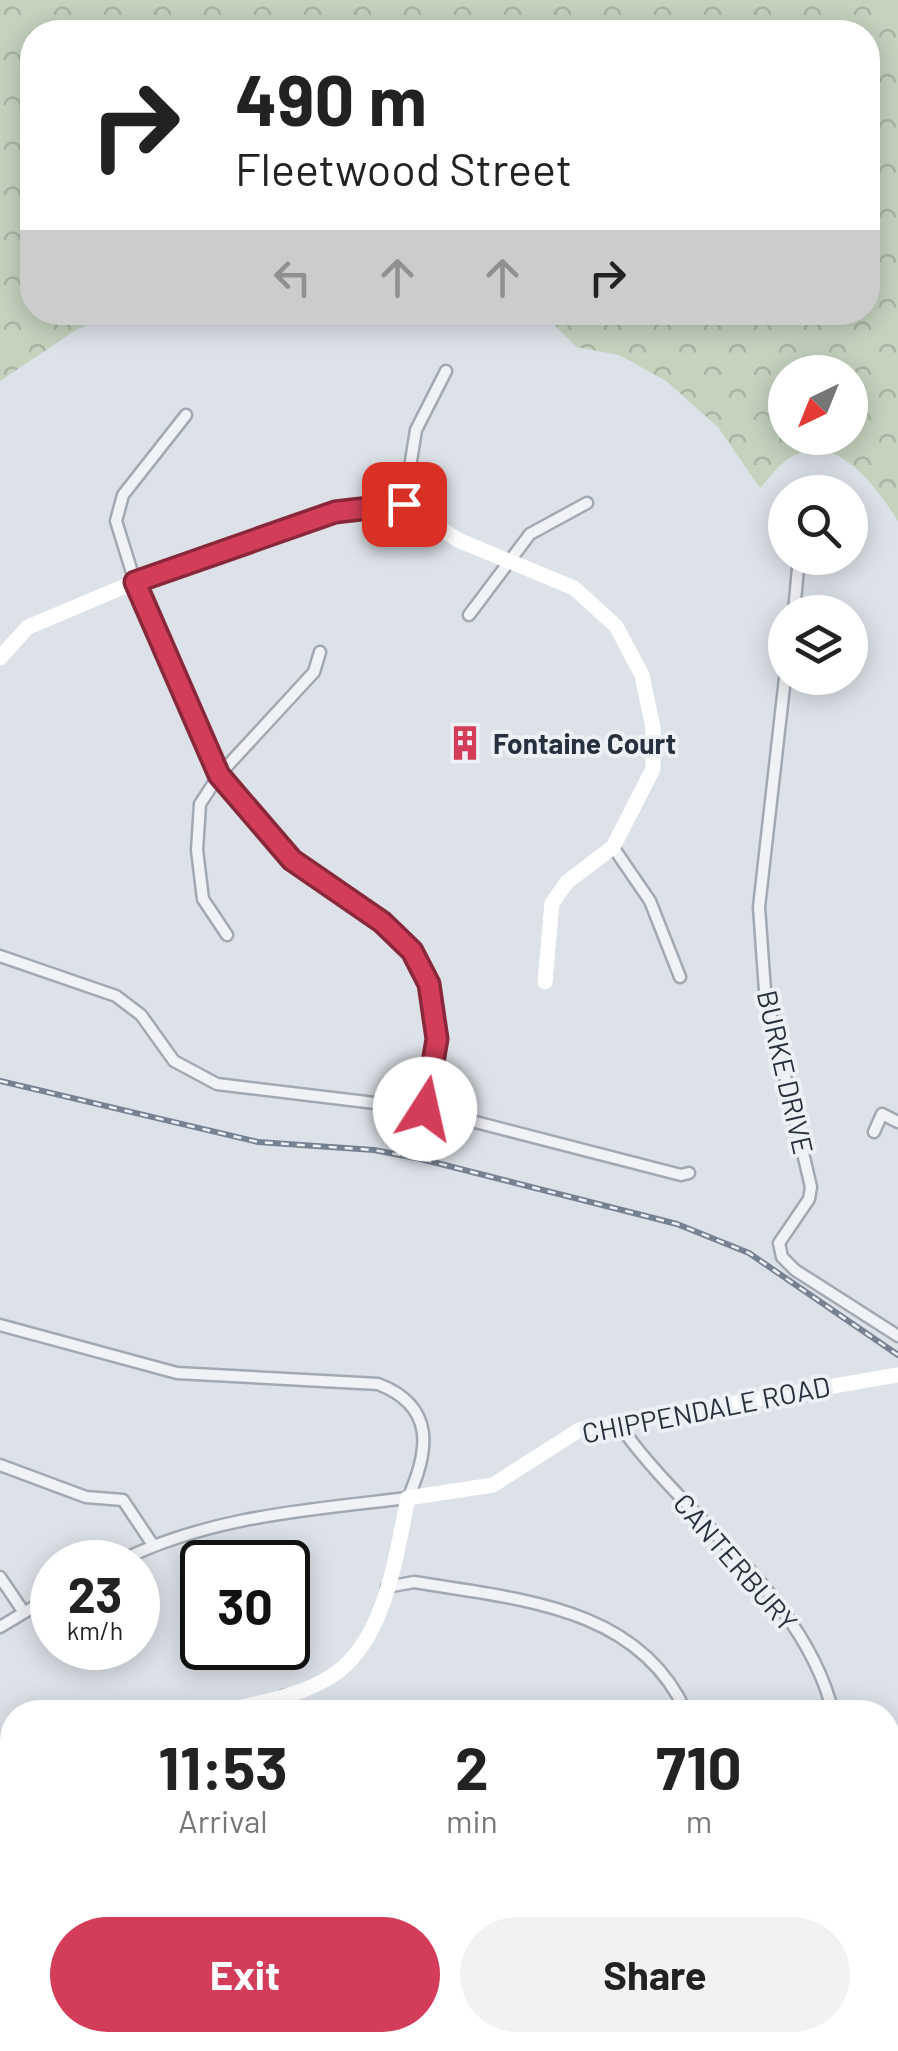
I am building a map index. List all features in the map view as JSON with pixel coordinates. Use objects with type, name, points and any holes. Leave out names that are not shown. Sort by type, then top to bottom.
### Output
[{"type":"street","points":[[404,504],[416,430],[446,371]]},
{"type":"street","points":[[186,415],[123,494],[116,521],[135,582],[219,775],[292,860],[382,922],[412,951],[429,984],[437,1039],[425,1109]]},
{"type":"street","points":[[469,615],[530,534],[587,503]]},
{"type":"street","points":[[0,658],[28,627],[135,582],[335,512],[404,504],[458,540],[510,558],[574,588],[616,626],[642,675],[652,728],[653,769],[612,847],[567,882],[552,902],[545,982]]},
{"type":"street","points":[[227,935],[203,899],[197,850],[200,804],[219,775],[314,672],[320,652]]},
{"type":"street","name":"BURKE DRIVE","points":[[783,695],[759,907],[765,991],[811,1187],[809,1199],[778,1243],[782,1257],[795,1270],[898,1336]]},
{"type":"street","points":[[612,847],[650,901],[680,977]]},
{"type":"street","points":[[0,956],[116,996],[141,1016],[174,1062],[216,1084],[425,1109],[681,1175],[690,1172]]},
{"type":"street","points":[[874,1132],[882,1114],[898,1122]]},
{"type":"street","points":[[0,1324],[177,1374],[333,1378],[394,1390],[415,1407],[424,1432],[387,1587],[360,1648],[344,1667],[311,1687],[267,1700]]},
{"type":"street","name":"CHIPPENDALE ROAD","points":[[160,1542],[253,1517],[493,1485],[579,1430],[898,1374]]},
{"type":"street","name":"CANTERBURY","points":[[618,1424],[790,1619],[817,1666],[829,1700]]},
{"type":"street","points":[[0,1465],[86,1496],[123,1500],[150,1540]]},
{"type":"street","points":[[0,1577],[23,1612]]},
{"type":"street","points":[[387,1587],[414,1582],[587,1616],[650,1662],[677,1700]]},
{"type":"street","points":[[0,1627],[30,1608]]},
{"type":"street","points":[[282,1696],[284,1700]]},
{"type":"green space","points":[[0,0],[898,0],[898,521],[868,475],[835,455],[868,455],[868,355],[768,355],[768,455],[796,455],[768,475],[760,488],[718,427],[666,381],[619,355],[576,347],[555,325],[880,325],[880,20],[20,20],[20,325],[88,325],[0,381]]},
{"type":"railway","points":[[0,1081],[258,1142],[374,1150],[421,1159],[677,1224],[749,1253],[898,1355]]},
{"type":"place","name":"Fontaine Court","points":[[465,743]]},
{"type":"route","points":[[404,504],[335,512],[135,582],[219,775],[292,860],[382,922],[412,951],[429,984],[437,1039],[425,1109]]}]
